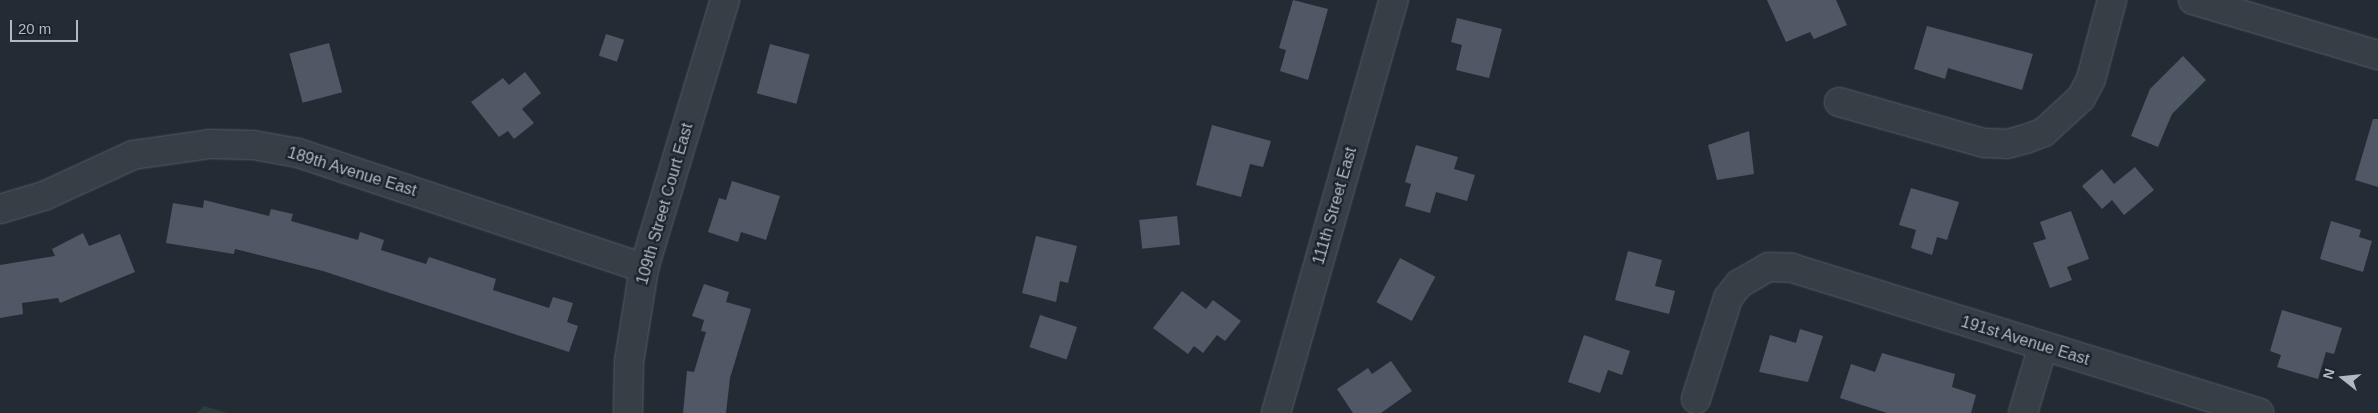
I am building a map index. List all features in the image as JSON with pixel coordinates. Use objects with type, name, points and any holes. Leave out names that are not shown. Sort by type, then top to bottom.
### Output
[{"type":"street","name":"109th Street Court East","points":[[628,413],[629,362],[644,268],[725,0]]},
{"type":"street","name":"111th Street East","points":[[1276,413],[1394,0]]},
{"type":"street","points":[[2192,0],[2378,55]]},
{"type":"street","points":[[1839,102],[1984,143],[2007,144],[2026,139],[2044,132],[2081,98],[2110,11]]},
{"type":"street","name":"189th Avenue East","points":[[0,209],[44,196],[133,155],[210,144],[253,145],[298,153],[644,268]]},
{"type":"street","name":"191st Avenue East","points":[[1696,399],[1728,298],[1739,284],[1770,268],[1792,268],[2259,413]]},
{"type":"street","points":[[2023,413],[2043,346]]},
{"type":"shaded area","points":[[204,406],[228,413],[197,413]]},
{"type":"building","points":[[1293,0],[1328,9],[1308,80],[1280,71],[1286,50],[1279,48]]},
{"type":"building","points":[[1767,0],[1836,0],[1847,25],[1814,39],[1810,32],[1786,42]]},
{"type":"building","points":[[1457,18],[1502,29],[1489,78],[1456,70],[1462,45],[1451,42]]},
{"type":"building","points":[[1927,26],[2033,54],[2022,90],[1948,68],[1945,79],[1914,69]]},
{"type":"building","points":[[606,34],[624,40],[617,62],[599,56]]},
{"type":"building","points":[[329,43],[342,92],[303,103],[289,54]]},
{"type":"building","points":[[770,44],[810,55],[796,104],[757,93]]},
{"type":"building","points":[[2183,56],[2206,80],[2172,114],[2158,147],[2131,136],[2150,89]]},
{"type":"building","points":[[525,72],[541,93],[522,109],[534,123],[514,139],[508,131],[499,137],[471,102],[503,78],[509,85]]},
{"type":"building","points":[[2373,119],[2378,119],[2378,187],[2355,180]]},
{"type":"building","points":[[1212,125],[1271,141],[1263,167],[1250,164],[1241,197],[1196,185]]},
{"type":"building","points":[[1749,131],[1754,174],[1717,180],[1708,145]]},
{"type":"building","points":[[1416,145],[1458,157],[1454,169],[1475,175],[1467,201],[1436,192],[1430,213],[1405,206],[1411,184],[1405,182]]},
{"type":"building","points":[[2135,167],[2154,190],[2124,215],[2112,200],[2102,209],[2082,186],[2102,169],[2114,184]]},
{"type":"building","points":[[732,181],[780,196],[766,240],[741,232],[738,242],[708,232],[719,198],[726,200]]},
{"type":"building","points":[[1911,188],[1959,202],[1947,240],[1937,237],[1932,255],[1911,248],[1916,230],[1899,225]]},
{"type":"building","points":[[204,200],[269,216],[271,209],[293,214],[291,221],[358,240],[360,232],[384,240],[381,250],[426,264],[429,257],[496,279],[493,290],[549,308],[553,297],[573,303],[567,322],[578,326],[569,352],[323,271],[235,249],[234,254],[166,243],[173,203],[203,208]]},
{"type":"building","points":[[2071,211],[2089,259],[2067,267],[2072,280],[2050,288],[2033,243],[2046,239],[2040,222]]},
{"type":"building","points":[[1177,216],[1180,245],[1142,249],[1139,220]]},
{"type":"building","points":[[2331,221],[2361,230],[2359,237],[2372,241],[2363,272],[2320,259]]},
{"type":"building","points":[[83,233],[89,246],[120,234],[135,272],[60,303],[58,298],[22,303],[23,314],[0,318],[0,265],[55,256],[52,249]]},
{"type":"building","points":[[1036,236],[1077,246],[1068,283],[1060,281],[1056,302],[1022,293]]},
{"type":"building","points":[[1628,251],[1662,260],[1655,286],[1675,291],[1669,314],[1615,300]]},
{"type":"building","points":[[1400,258],[1435,277],[1412,321],[1377,302]]},
{"type":"building","points":[[704,284],[729,292],[726,302],[751,309],[730,378],[726,413],[683,413],[687,371],[694,372],[706,332],[701,331],[704,320],[692,316]]},
{"type":"building","points":[[1182,291],[1206,309],[1213,300],[1241,321],[1225,341],[1217,335],[1203,353],[1194,346],[1188,354],[1153,328]]},
{"type":"building","points":[[2282,310],[2342,328],[2334,354],[2326,352],[2318,379],[2277,367],[2281,355],[2270,351]]},
{"type":"building","points":[[1040,315],[1077,327],[1067,359],[1029,347]]},
{"type":"building","points":[[1800,329],[1823,336],[1808,382],[1759,372],[1770,335],[1796,343]]},
{"type":"building","points":[[1584,335],[1630,351],[1622,375],[1608,370],[1600,393],[1568,382]]},
{"type":"building","points":[[1882,353],[1955,374],[1952,387],[1976,395],[1971,413],[1887,413],[1840,398],[1851,364],[1875,372]]},
{"type":"building","points":[[1391,361],[1412,391],[1381,413],[1353,413],[1337,389],[1368,368],[1372,374]]}]
